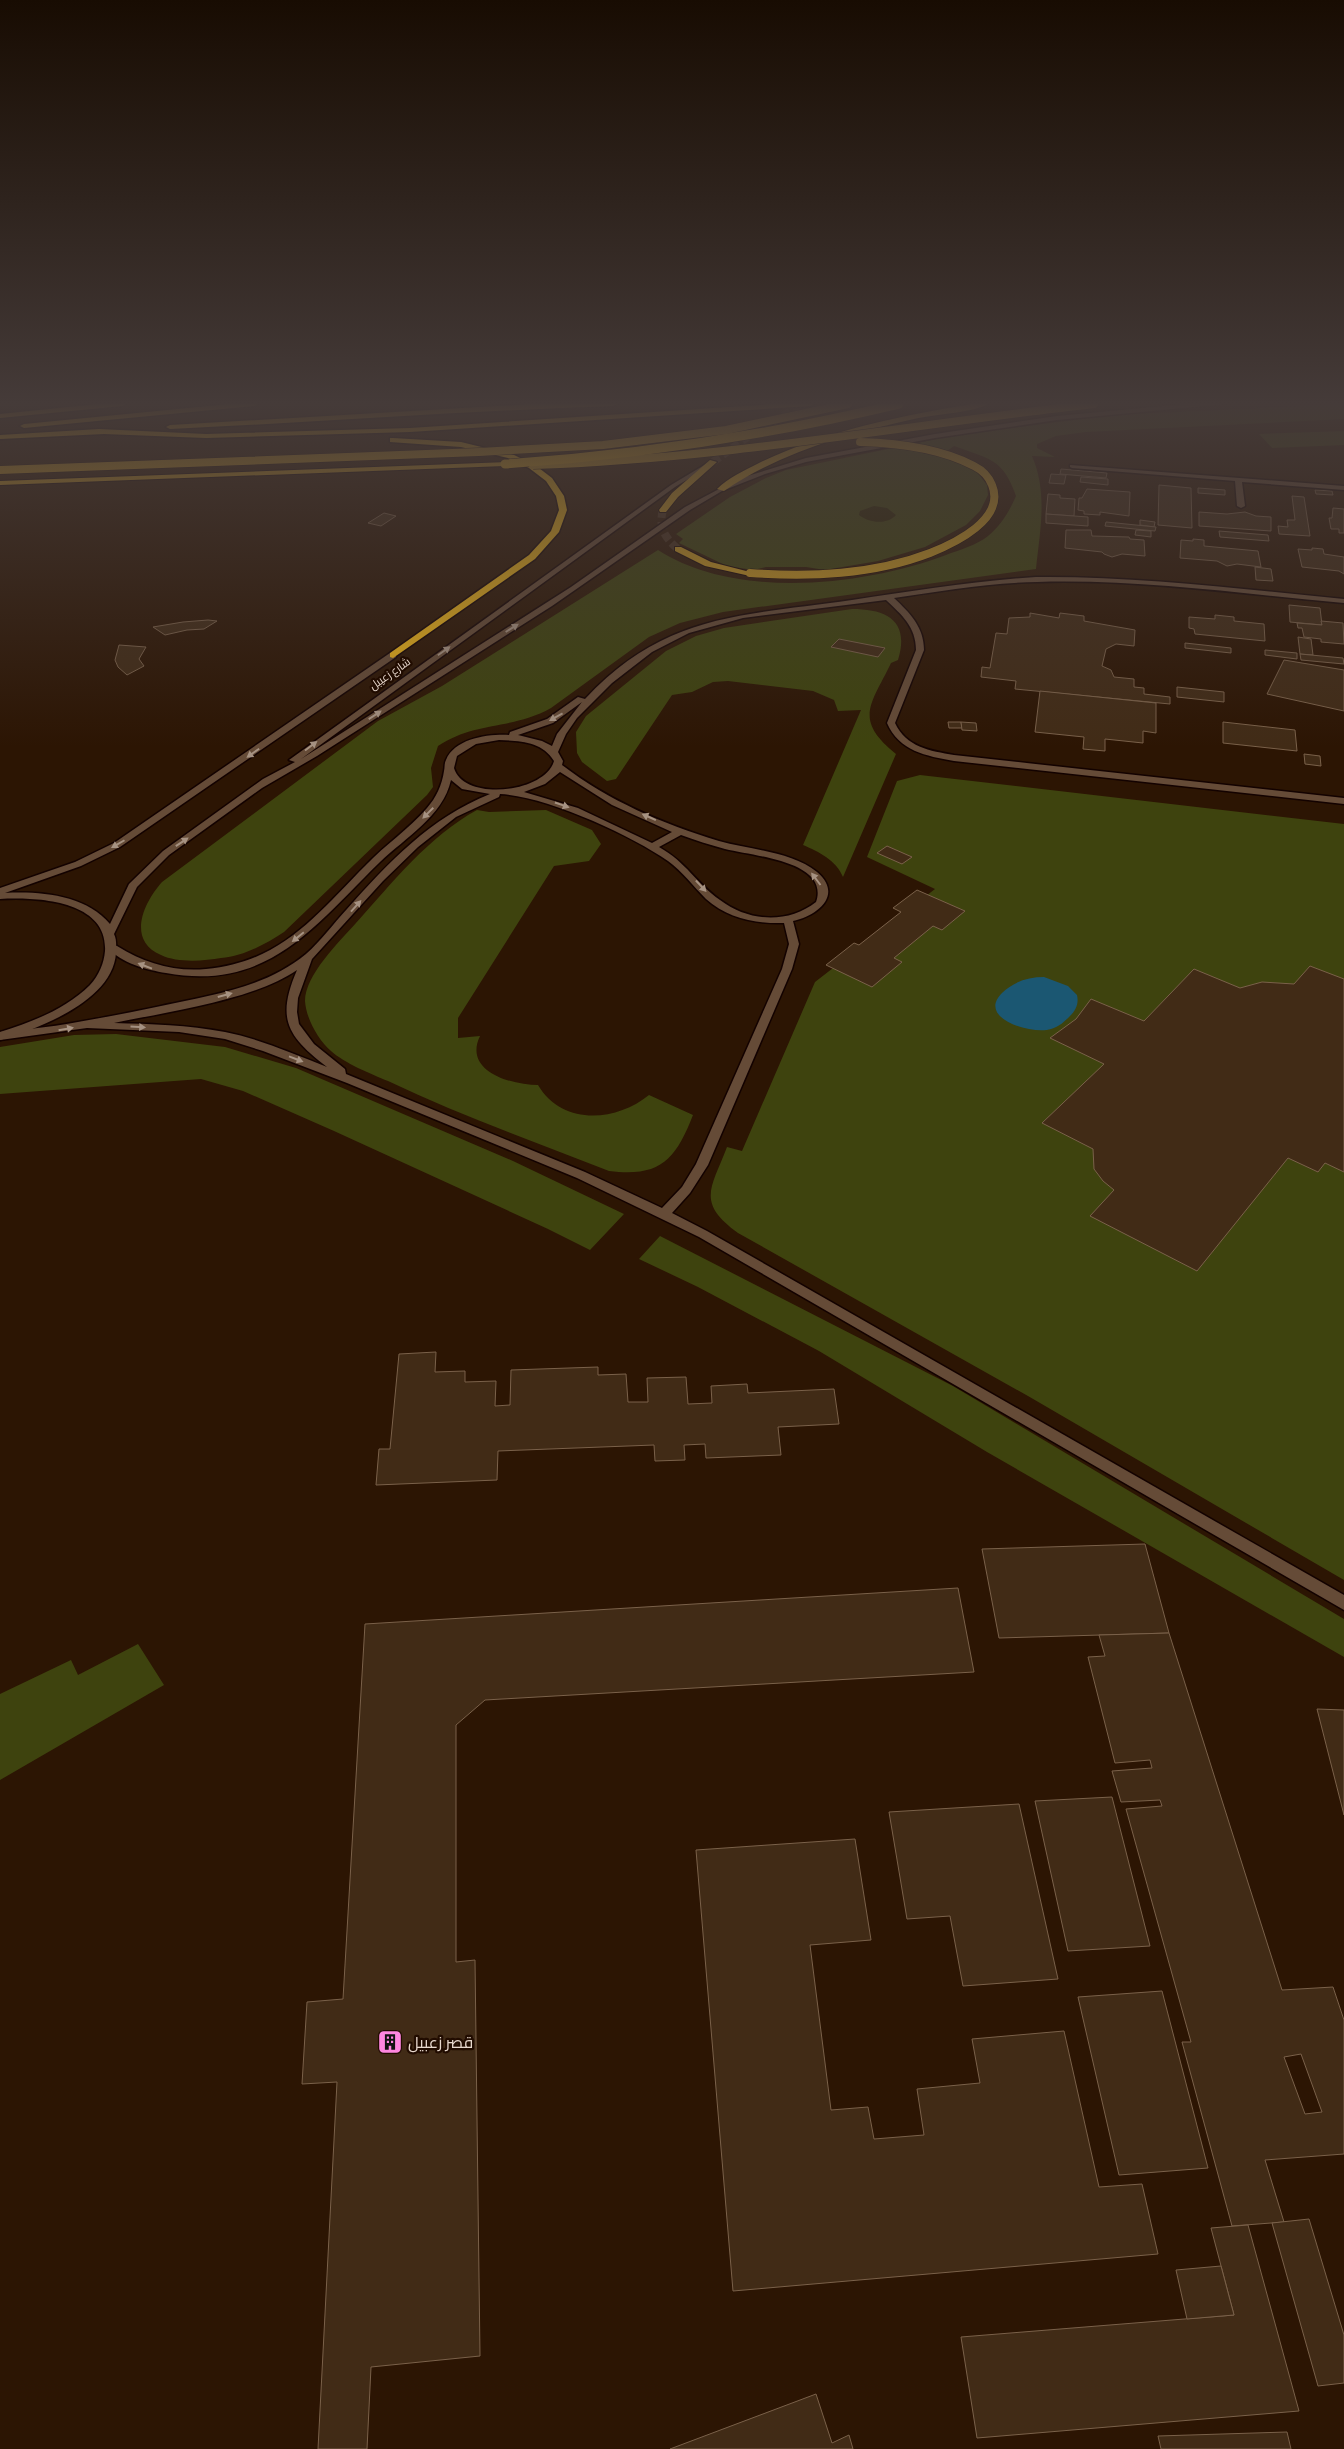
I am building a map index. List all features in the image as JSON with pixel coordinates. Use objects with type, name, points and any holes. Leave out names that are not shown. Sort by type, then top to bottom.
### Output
[{"type":"highway","points":[[393,655],[525,563],[546,543],[561,524],[563,518]]},
{"type":"highway","points":[[678,549],[708,564],[750,573],[780,575],[830,574],[877,566],[913,557],[941,546],[971,530],[985,518]]},
{"type":"street","name":"شارع زعيبل","points":[[110,933],[133,886],[166,853],[323,737],[628,518]]},
{"type":"street","points":[[259,786],[313,756],[518,625],[628,553],[676,518]]},
{"type":"street","points":[[554,751],[566,725],[597,692],[652,649],[688,630],[744,617],[998,583],[1061,579],[1128,581],[1344,601]]},
{"type":"street","points":[[888,597],[914,622],[921,641],[920,650],[891,723],[894,733],[903,742],[916,750],[954,758],[1344,801]]},
{"type":"street","name":"شارع زعيبل","points":[[0,891],[78,864],[117,845],[149,825],[393,655]]},
{"type":"street","points":[[113,948],[130,960],[152,968],[181,973],[214,973],[247,966],[274,955],[313,926],[376,860],[429,812],[446,787],[450,760],[463,747],[486,738],[504,736],[550,720],[583,698],[597,692]]},
{"type":"street","points":[[449,770],[454,779],[466,787],[482,792],[515,792],[536,786],[551,777],[558,766],[558,758],[554,751],[534,740],[504,736]]},
{"type":"street","points":[[515,792],[564,806],[653,847],[683,869],[716,902],[730,911],[768,921],[788,920],[805,915],[821,903],[823,888],[812,872],[783,860],[725,846],[680,831],[603,797],[578,782],[558,766]]},
{"type":"street","points":[[0,1036],[89,1025],[253,987],[283,974],[307,959],[379,880],[438,824],[460,810],[502,793]]},
{"type":"street","points":[[653,847],[680,831]]},
{"type":"street","points":[[0,896],[46,896],[76,904],[98,916],[110,933],[113,948],[107,968],[92,989],[74,1004],[36,1025],[0,1036]]},
{"type":"street","points":[[664,1214],[686,1190],[702,1165],[787,969],[794,944],[788,920]]},
{"type":"street","points":[[307,959],[291,997],[290,1015],[297,1032],[309,1047],[351,1080]]},
{"type":"street","points":[[89,1025],[179,1029],[226,1036],[351,1080],[581,1175],[664,1214],[1344,1603]]},
{"type":"green space","points":[[699,518],[973,518],[966,525],[925,547],[878,561],[825,570],[806,567],[766,567],[753,570],[727,566],[679,543],[683,539],[676,534]]},
{"type":"green space","points":[[1004,518],[1042,518],[1036,569],[723,612],[680,623],[649,637],[551,708],[522,720],[466,733],[438,746],[431,768],[433,787],[427,795],[284,932],[270,941],[238,955],[191,961],[167,958],[150,948],[144,940],[141,931],[145,910],[155,890],[162,882],[378,721],[442,686],[658,550],[689,566],[724,576],[762,582],[800,583],[839,580],[913,566],[946,555],[984,539]]},
{"type":"green space","points":[[852,609],[876,611],[893,620],[901,636],[901,647],[898,660],[891,663],[872,701],[870,711],[870,721],[874,731],[896,754],[843,877],[831,861],[803,845],[861,710],[838,711],[834,700],[813,691],[728,681],[713,682],[692,692],[672,695],[616,779],[607,781],[582,762],[577,753],[576,732],[586,716],[666,651],[696,636],[724,628]]},
{"type":"green space","points":[[920,775],[1344,824],[1344,1580],[1028,1396],[738,1233],[716,1212],[712,1203],[712,1184],[727,1147],[742,1151],[815,982],[935,889],[867,857],[897,781]]},
{"type":"green space","points":[[477,810],[489,812],[546,810],[592,830],[601,844],[589,861],[554,866],[458,1018],[458,1038],[480,1036],[477,1048],[478,1058],[492,1074],[515,1082],[538,1085],[548,1098],[561,1108],[575,1113],[590,1116],[606,1115],[621,1111],[649,1095],[693,1115],[672,1155],[653,1168],[627,1172],[609,1171],[470,1117],[350,1064],[326,1046],[314,1028],[306,1008],[306,991],[324,959],[412,861],[443,833]]},
{"type":"green space","points":[[116,1034],[225,1047],[296,1068],[513,1161],[624,1214],[590,1250],[334,1131],[243,1091],[201,1079],[0,1094],[0,1047],[74,1035]]},
{"type":"green space","points":[[660,1236],[953,1386],[1344,1619],[1344,1657],[987,1452],[819,1351],[698,1287],[639,1259]]},
{"type":"green space","points":[[138,1644],[164,1685],[0,1780],[0,1694],[71,1660],[78,1675]]},
{"type":"sand","points":[[864,518],[891,518],[883,522]]},
{"type":"water","points":[[1044,977],[1068,986],[1077,995],[1078,1001],[1075,1009],[1066,1020],[1054,1028],[1032,1030],[1010,1023],[1001,1017],[996,1010],[996,1002],[1002,993],[1021,981]]},
{"type":"building","points":[[376,518],[393,518],[381,526],[368,523]]},
{"type":"building","points":[[1046,518],[1088,518],[1088,526],[1046,523]]},
{"type":"building","points":[[1158,518],[1192,518],[1192,528],[1158,525]]},
{"type":"building","points":[[1199,518],[1271,518],[1271,531],[1199,526]]},
{"type":"building","points":[[1295,518],[1307,518],[1310,536],[1279,534],[1278,526],[1288,527],[1287,520],[1295,520]]},
{"type":"building","points":[[1329,518],[1344,518],[1344,533],[1339,533],[1339,529],[1331,529]]},
{"type":"building","points":[[1140,520],[1155,522],[1154,527],[1140,525]]},
{"type":"building","points":[[1106,522],[1156,527],[1155,531],[1105,526]]},
{"type":"building","points":[[1066,530],[1091,530],[1092,536],[1129,537],[1130,539],[1144,540],[1145,556],[1122,554],[1112,557],[1102,552],[1065,548]]},
{"type":"building","points":[[1136,530],[1151,531],[1151,537],[1135,535]]},
{"type":"building","points":[[1219,531],[1268,535],[1269,541],[1220,537]]},
{"type":"building","points":[[1193,539],[1204,540],[1204,546],[1258,551],[1261,567],[1237,564],[1227,566],[1217,561],[1180,558],[1181,540],[1193,541]]},
{"type":"building","points":[[1312,548],[1323,549],[1324,554],[1344,557],[1344,574],[1339,571],[1302,567],[1298,549],[1312,550]]},
{"type":"building","points":[[1255,567],[1271,569],[1273,581],[1256,580]]},
{"type":"building","points":[[1289,605],[1320,608],[1322,625],[1290,622]]},
{"type":"building","points":[[1030,613],[1059,618],[1060,613],[1084,616],[1084,621],[1135,630],[1134,646],[1116,644],[1106,649],[1102,666],[1111,670],[1114,677],[1134,679],[1134,687],[1144,688],[1144,694],[1170,697],[1170,704],[1015,689],[1016,681],[981,677],[982,667],[990,668],[996,633],[1007,634],[1009,618],[1030,617]]},
{"type":"building","points":[[1215,615],[1234,617],[1234,621],[1264,624],[1265,641],[1195,634],[1194,629],[1189,628],[1189,617],[1215,619]]},
{"type":"building","points":[[217,621],[204,629],[187,630],[165,635],[153,627],[183,622]]},
{"type":"building","points":[[1321,621],[1343,623],[1344,644],[1321,642],[1321,639],[1304,637],[1302,628],[1298,628],[1297,623],[1322,625]]},
{"type":"building","points":[[1298,637],[1311,639],[1313,655],[1300,654]]},
{"type":"building","points":[[839,639],[885,648],[878,657],[831,647]]},
{"type":"building","points":[[1185,643],[1231,648],[1231,653],[1185,648]]},
{"type":"building","points":[[119,645],[146,647],[139,659],[144,666],[127,675],[118,667],[115,660]]},
{"type":"building","points":[[1265,650],[1297,653],[1297,659],[1265,655]]},
{"type":"building","points":[[1300,654],[1343,658],[1344,664],[1301,660]]},
{"type":"building","points":[[1284,660],[1344,670],[1344,711],[1267,694]]},
{"type":"building","points":[[1177,687],[1224,692],[1224,702],[1177,697]]},
{"type":"building","points":[[1040,691],[1156,703],[1156,733],[1143,731],[1143,743],[1105,739],[1105,751],[1083,749],[1084,737],[1035,732]]},
{"type":"building","points":[[948,722],[961,722],[962,728],[949,728]]},
{"type":"building","points":[[961,722],[976,723],[977,731],[962,730]]},
{"type":"building","points":[[1223,722],[1295,730],[1297,751],[1223,743]]},
{"type":"building","points":[[1304,754],[1320,756],[1321,766],[1305,764]]},
{"type":"building","points":[[887,846],[912,857],[902,864],[877,853]]},
{"type":"building","points":[[917,890],[965,911],[942,930],[933,926],[894,958],[902,962],[872,987],[826,965],[854,943],[859,945],[901,912],[893,908]]},
{"type":"building","points":[[1310,966],[1344,979],[1344,1172],[1325,1163],[1318,1172],[1288,1158],[1197,1271],[1090,1216],[1114,1190],[1103,1181],[1094,1169],[1093,1149],[1042,1123],[1104,1064],[1050,1038],[1076,1019],[1091,999],[1144,1021],[1194,969],[1240,988],[1262,982],[1294,984]]},
{"type":"building","points":[[436,1352],[435,1372],[465,1371],[465,1382],[496,1381],[495,1406],[510,1405],[511,1370],[598,1367],[598,1375],[626,1374],[628,1402],[648,1402],[647,1378],[686,1377],[688,1404],[712,1403],[711,1386],[747,1384],[748,1393],[834,1389],[839,1424],[778,1427],[781,1455],[706,1458],[705,1444],[684,1445],[685,1460],[655,1461],[654,1445],[498,1451],[497,1480],[376,1485],[379,1449],[390,1449],[399,1354]]},
{"type":"building","points":[[1145,1544],[1169,1633],[999,1638],[982,1549]]},
{"type":"building","name":"قصر زعبيل","points":[[958,1588],[974,1672],[485,1700],[456,1725],[456,1962],[475,1960],[480,2356],[371,2367],[367,2449],[318,2449],[337,2082],[302,2084],[307,2002],[343,1999],[365,1624]]},
{"type":"building","points":[[1169,1633],[1282,1990],[1333,1987],[1344,2020],[1344,2154],[1265,2160],[1284,2222],[1232,2226],[1182,2042],[1191,2042],[1126,1809],[1162,1806],[1160,1800],[1121,1802],[1112,1771],[1152,1768],[1150,1760],[1115,1763],[1088,1657],[1105,1656],[1099,1635]],"holes":[[[1301,2054],[1322,2112],[1305,2114],[1284,2057]]]},
{"type":"building","points":[[1317,1709],[1344,1710],[1344,1815]]},
{"type":"building","points":[[1112,1797],[1150,1946],[1068,1951],[1035,1801]]},
{"type":"building","points":[[1019,1804],[1058,1979],[963,1986],[950,1916],[907,1919],[889,1812]]},
{"type":"building","points":[[855,1839],[871,1940],[810,1945],[831,2110],[868,2107],[874,2139],[924,2135],[917,2089],[980,2083],[972,2039],[1064,2031],[1099,2187],[1142,2184],[1158,2254],[733,2291],[696,1850]]},
{"type":"building","points":[[1162,1991],[1208,2168],[1119,2175],[1078,1997]]},
{"type":"building","points":[[1309,2219],[1344,2335],[1344,2383],[1318,2386],[1272,2223]]},
{"type":"building","points":[[1248,2225],[1299,2411],[977,2438],[961,2337],[1234,2315],[1211,2228]]},
{"type":"building","points":[[1221,2266],[1234,2315],[1187,2319],[1176,2270]]},
{"type":"building","points":[[816,2394],[832,2443],[849,2435],[853,2449],[670,2449]]},
{"type":"building","points":[[1287,2432],[1291,2449],[1161,2449],[1158,2436]]},
{"type":"tunnel","points":[[662,518],[662,527],[666,536],[678,549]]},
{"type":"place","name":"قصر زعبيل","points":[[390,2042]]}]
